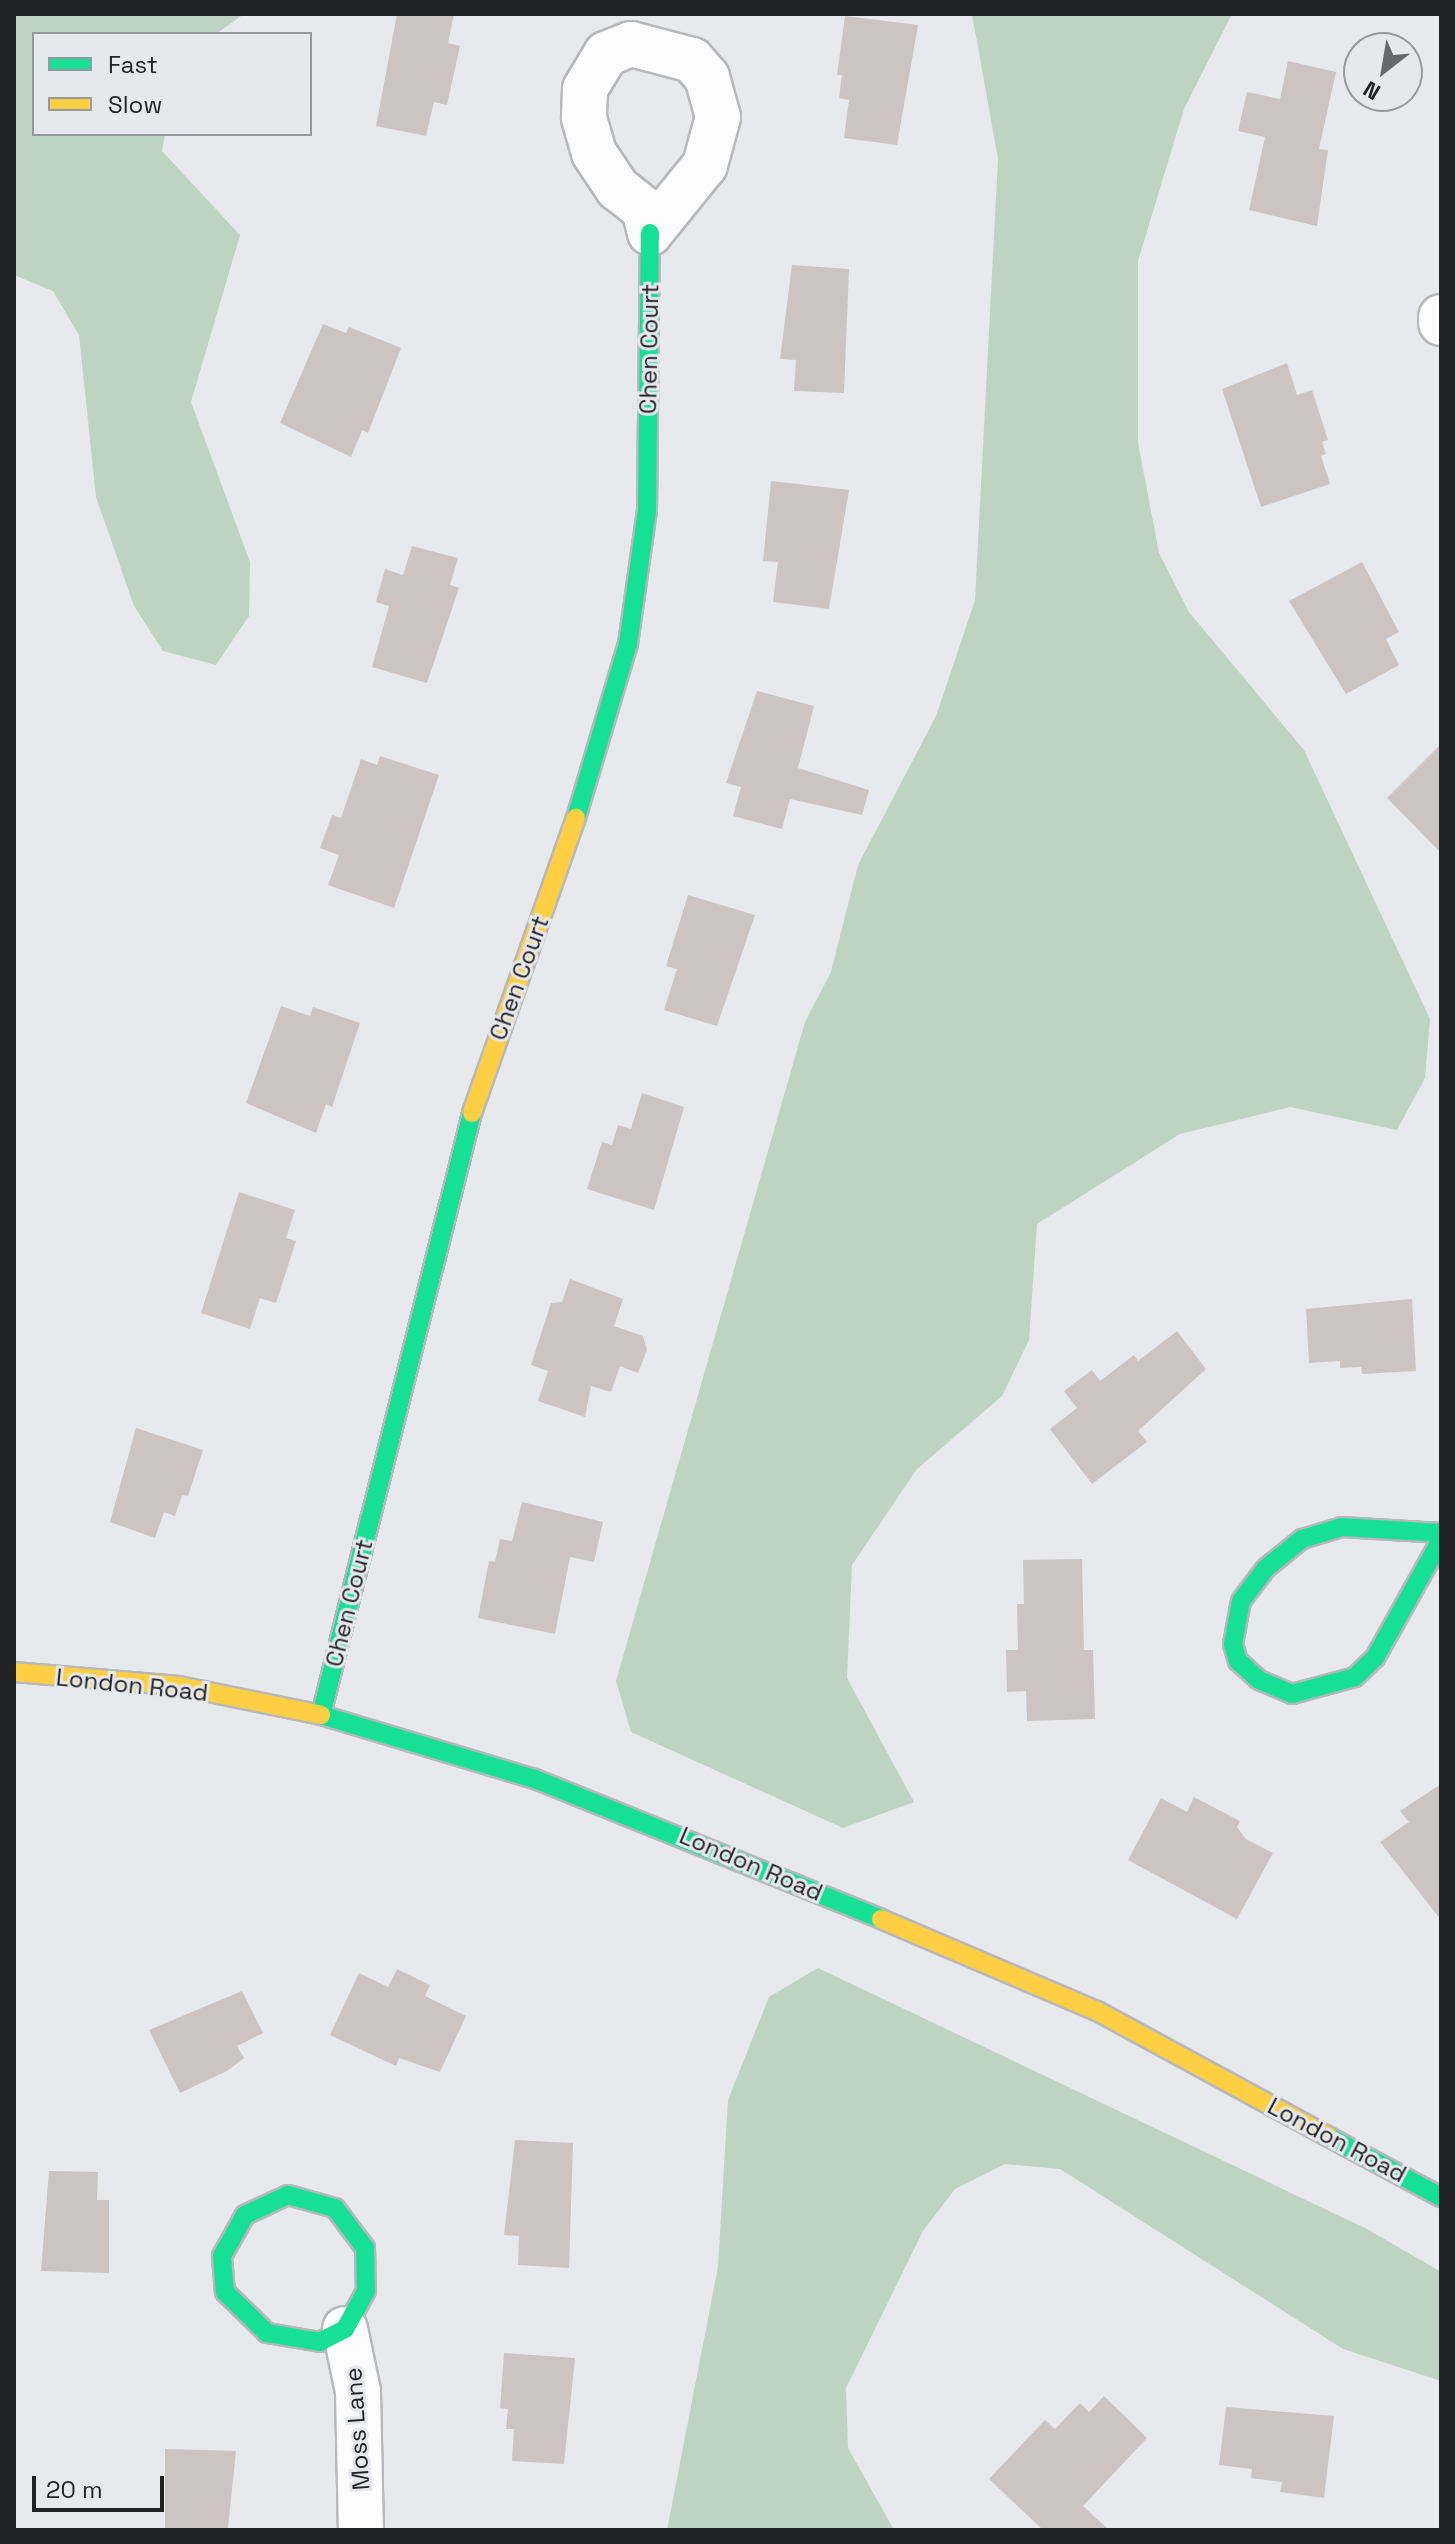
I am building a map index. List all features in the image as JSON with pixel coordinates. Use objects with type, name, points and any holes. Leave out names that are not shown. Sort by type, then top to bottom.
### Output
[{"type":"street","name":"Chen Court","points":[[321,1715],[472,1112],[598,757],[628,644],[647,511],[650,233]]},
{"type":"street","points":[[1441,317],[1441,323]]},
{"type":"street","points":[[1441,1533],[1342,1527],[1302,1539],[1266,1568],[1241,1601],[1233,1644],[1238,1661],[1259,1680],[1292,1694],[1355,1677],[1375,1658],[1441,1540]]},
{"type":"street","name":"London Road","points":[[14,1672],[179,1686],[321,1715],[535,1779],[661,1825],[1097,2011],[1441,2197]]},
{"type":"street","name":"Moss Lane","points":[[345,2329],[320,2342],[290,2339],[267,2333],[236,2309],[225,2292],[222,2256],[245,2215],[300,2196],[335,2208],[357,2231],[365,2248],[366,2291],[345,2329],[358,2391],[361,2530]]},
{"type":"green space","points":[[14,14],[244,14],[219,32],[32,32],[32,136],[165,136],[162,151],[240,235],[191,402],[250,562],[249,616],[216,665],[163,651],[134,606],[96,497],[79,335],[53,291],[14,275]]},
{"type":"green space","points":[[972,14],[1232,14],[1184,109],[1138,261],[1138,443],[1159,553],[1189,612],[1304,750],[1430,1019],[1425,1078],[1397,1130],[1290,1107],[1180,1134],[1037,1224],[1029,1340],[1002,1396],[917,1469],[852,1565],[847,1678],[914,1802],[843,1828],[631,1732],[616,1681],[805,1022],[831,972],[858,865],[936,716],[975,600],[998,159]]},
{"type":"green space","points":[[818,1968],[1367,2229],[1441,2272],[1441,2381],[1343,2349],[1060,2169],[1005,2164],[955,2189],[923,2231],[846,2388],[848,2448],[894,2530],[667,2530],[718,2267],[728,2100],[769,1997]]},
{"type":"building","points":[[397,14],[454,14],[448,43],[460,46],[447,105],[434,102],[426,136],[376,126]]},
{"type":"building","points":[[845,16],[918,25],[897,145],[844,138],[849,100],[839,98],[842,75],[837,75]]},
{"type":"building","points":[[1288,61],[1336,72],[1319,149],[1328,150],[1317,226],[1249,210],[1265,137],[1238,131],[1247,92],[1280,99]]},
{"type":"building","points":[[792,265],[849,269],[844,393],[794,391],[796,360],[780,359]]},
{"type":"building","points":[[323,324],[346,333],[349,327],[401,348],[368,433],[362,430],[351,457],[280,423]]},
{"type":"building","points":[[1287,363],[1297,395],[1312,390],[1328,440],[1322,442],[1326,454],[1321,456],[1330,484],[1261,507],[1222,389]]},
{"type":"building","points":[[771,481],[849,490],[829,609],[773,602],[778,562],[763,561]]},
{"type":"building","points":[[412,546],[458,558],[450,585],[459,588],[427,683],[372,667],[389,606],[376,602],[385,569],[403,575]]},
{"type":"building","points":[[1362,562],[1399,632],[1386,639],[1399,665],[1346,694],[1289,601]]},
{"type":"building","points":[[757,691],[814,706],[798,768],[869,790],[862,815],[790,799],[782,829],[733,816],[741,787],[726,783]]},
{"type":"building","points":[[1441,744],[1441,853],[1387,798]]},
{"type":"building","points":[[380,756],[439,775],[394,908],[328,885],[339,855],[320,848],[332,815],[341,818],[361,759],[377,765]]},
{"type":"building","points":[[688,895],[755,915],[717,1026],[664,1010],[677,969],[666,966]]},
{"type":"building","points":[[281,1006],[310,1016],[313,1007],[360,1023],[332,1107],[326,1104],[316,1133],[246,1103]]},
{"type":"building","points":[[642,1093],[684,1107],[654,1210],[587,1189],[602,1142],[612,1145],[618,1125],[631,1129]]},
{"type":"building","points":[[239,1192],[295,1210],[286,1238],[296,1241],[276,1303],[260,1298],[250,1329],[201,1313]]},
{"type":"building","points":[[570,1279],[623,1299],[614,1326],[643,1336],[647,1350],[638,1373],[620,1366],[611,1392],[591,1386],[585,1417],[538,1401],[548,1371],[531,1365],[551,1303],[562,1302]]},
{"type":"building","points":[[1412,1299],[1416,1371],[1362,1374],[1361,1367],[1340,1368],[1340,1361],[1309,1363],[1306,1309]]},
{"type":"building","points":[[1177,1331],[1206,1369],[1138,1431],[1147,1442],[1092,1484],[1050,1429],[1077,1408],[1064,1391],[1092,1370],[1100,1381],[1134,1355],[1138,1361]]},
{"type":"building","points":[[136,1428],[203,1450],[188,1496],[182,1495],[175,1516],[164,1512],[155,1538],[110,1522]]},
{"type":"building","points":[[522,1502],[603,1522],[594,1562],[570,1557],[555,1634],[478,1618],[489,1561],[495,1562],[500,1539],[512,1541]]},
{"type":"building","points":[[1082,1559],[1084,1650],[1093,1650],[1095,1719],[1027,1721],[1026,1691],[1007,1692],[1006,1650],[1018,1650],[1017,1604],[1024,1604],[1023,1560]]},
{"type":"building","points":[[1441,1784],[1441,1920],[1380,1842],[1409,1822],[1400,1811]]},
{"type":"building","points":[[1194,1797],[1240,1821],[1237,1827],[1246,1839],[1273,1853],[1237,1919],[1128,1860],[1161,1798],[1187,1812]]},
{"type":"building","points":[[397,1969],[430,1985],[425,1996],[466,2016],[440,2072],[399,2058],[396,2066],[330,2035],[359,1973],[388,1987]]},
{"type":"building","points":[[242,1991],[263,2033],[237,2046],[244,2058],[227,2071],[180,2093],[149,2030]]},
{"type":"building","points":[[515,2140],[573,2143],[569,2268],[518,2265],[519,2236],[504,2235]]},
{"type":"building","points":[[49,2171],[98,2172],[97,2200],[109,2200],[109,2273],[41,2271]]},
{"type":"building","points":[[504,2353],[575,2358],[564,2464],[512,2461],[514,2429],[506,2429],[508,2409],[500,2408]]},
{"type":"building","points":[[1104,2396],[1147,2438],[1083,2506],[1109,2530],[1043,2530],[989,2479],[1045,2420],[1055,2429],[1080,2403],[1089,2412]]},
{"type":"building","points":[[1226,2407],[1334,2416],[1324,2498],[1280,2492],[1282,2482],[1251,2478],[1252,2469],[1219,2465]]},
{"type":"building","points":[[165,2449],[236,2451],[228,2528],[165,2530]]},
{"type":"traffic: fast","points":[[576,818],[628,644],[647,511],[650,233]]},
{"type":"traffic: fast","points":[[321,1715],[472,1113]]},
{"type":"traffic: fast","points":[[1441,1533],[1342,1527],[1302,1539],[1266,1568],[1241,1601],[1233,1644],[1238,1661],[1259,1680],[1292,1694],[1355,1677],[1375,1658],[1441,1540]]},
{"type":"traffic: fast","points":[[321,1715],[535,1779],[881,1919]]},
{"type":"traffic: fast","points":[[1329,2137],[1441,2197]]},
{"type":"traffic: fast","points":[[288,2195],[335,2208],[365,2248],[366,2291],[345,2329],[320,2342],[267,2333],[225,2292],[222,2256],[245,2215],[288,2195]]},
{"type":"traffic: slow","points":[[472,1113],[576,818]]},
{"type":"traffic: slow","points":[[14,1672],[179,1686],[321,1715]]},
{"type":"traffic: slow","points":[[881,1919],[1097,2011],[1329,2137]]}]
